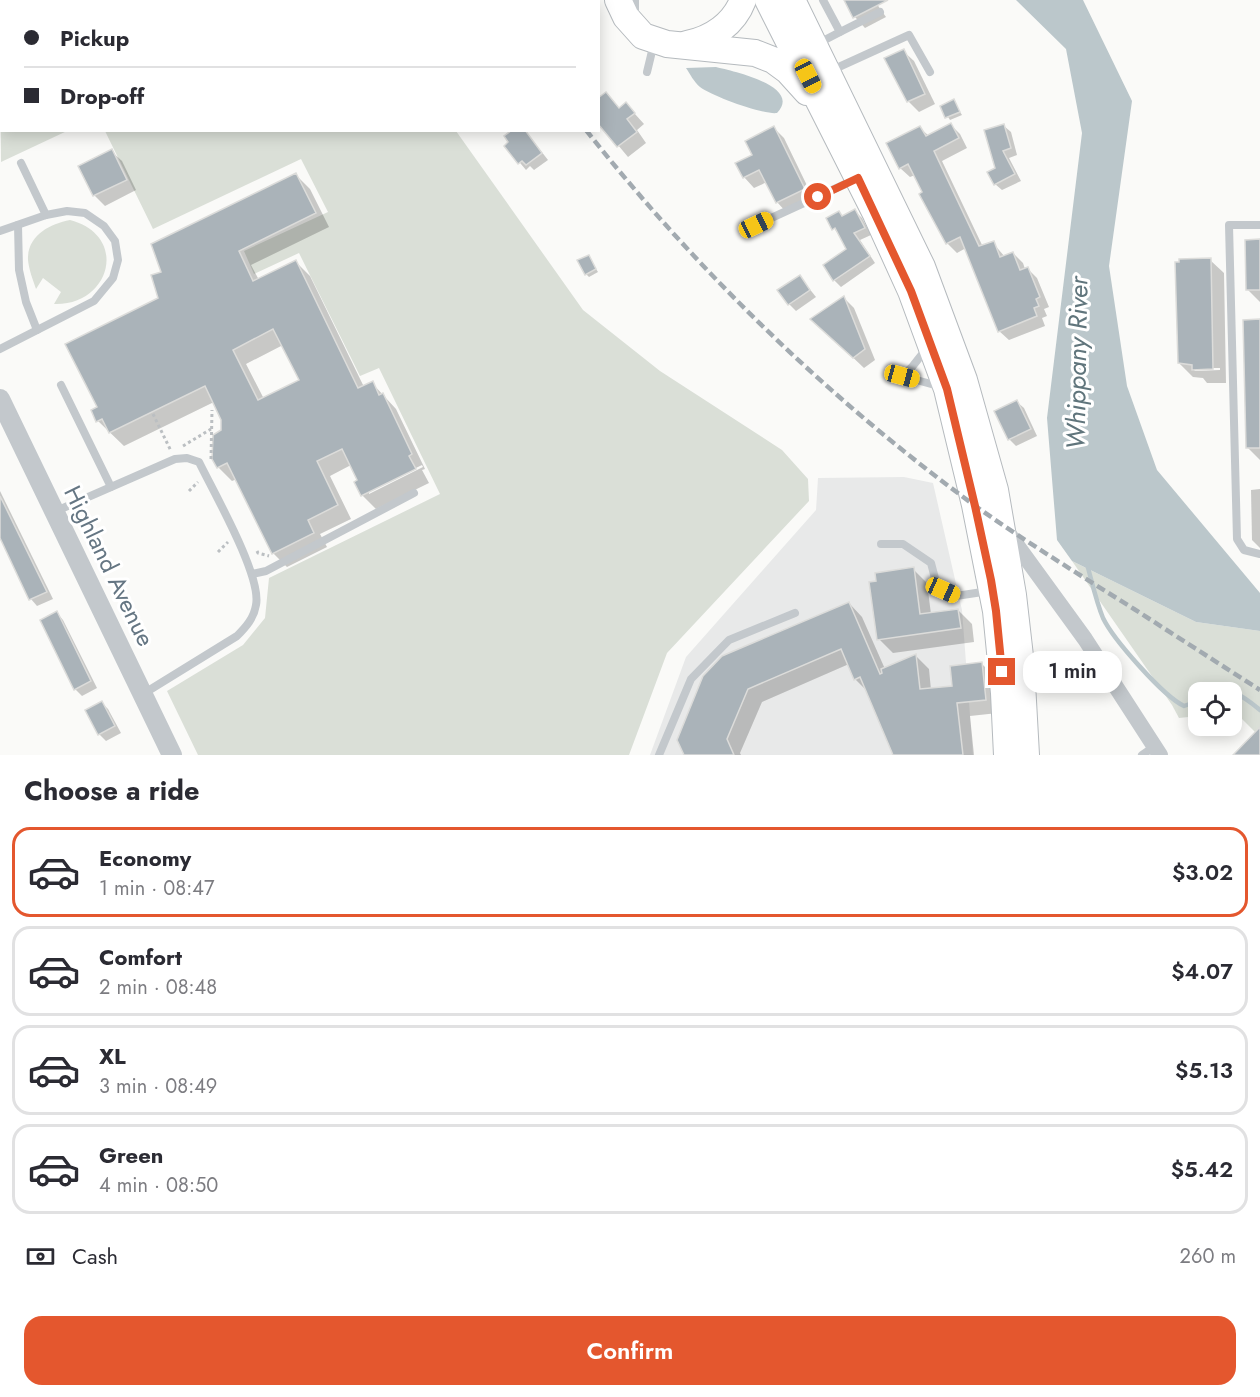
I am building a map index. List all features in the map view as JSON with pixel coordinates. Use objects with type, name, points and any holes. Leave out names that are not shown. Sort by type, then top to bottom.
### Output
[{"type":"main road","points":[[618,0],[626,17],[658,41],[755,53],[774,60],[813,98],[840,139]]},
{"type":"main road","points":[[658,41],[700,41],[719,30],[734,17],[742,0]]},
{"type":"main road","points":[[768,0],[840,139],[911,291],[947,389],[993,591],[1003,681],[1004,745]]},
{"type":"main road","points":[[792,0],[922,267],[964,380],[990,472],[1013,595],[1020,653],[1026,755]]},
{"type":"street","name":"Highland Avenue","points":[[2,410],[172,755]]},
{"type":"street","points":[[1001,524],[1085,639],[1153,752]]},
{"type":"lane","points":[[635,0],[635,16],[658,41],[647,72]]},
{"type":"lane","points":[[824,0],[840,32]]},
{"type":"lane","points":[[814,45],[880,12]]},
{"type":"lane","points":[[827,73],[909,35],[930,72]]},
{"type":"lane","points":[[21,164],[46,215]]},
{"type":"lane","points":[[756,225],[858,178]]},
{"type":"lane","points":[[0,231],[67,210],[85,213],[104,226],[115,241],[118,260],[113,278],[94,301],[0,349]]},
{"type":"lane","points":[[18,225],[19,270],[26,302],[37,330]]},
{"type":"lane","points":[[1260,225],[1229,225],[1237,539],[1244,550],[1260,554]]},
{"type":"lane","points":[[930,343],[922,356],[902,376],[947,389]]},
{"type":"lane","points":[[61,386],[111,487]]},
{"type":"lane","points":[[54,512],[175,459],[187,458],[199,462],[252,574],[257,603],[249,622],[237,636],[142,694]]},
{"type":"lane","points":[[252,574],[266,571],[414,493]]},
{"type":"lane","points":[[881,544],[903,544],[931,563],[937,586],[956,596],[993,591]]},
{"type":"lane","points":[[659,755],[691,679],[729,640],[795,613]]},
{"type":"path","points":[[212,410],[211,459],[213,463]]},
{"type":"path","points":[[153,414],[172,452]]},
{"type":"path","points":[[189,491],[200,481]]},
{"type":"path","points":[[218,552],[229,541]]},
{"type":"path","points":[[253,544],[258,554],[270,556]]},
{"type":"shaded area","points":[[1,132],[65,132],[1,162]]},
{"type":"shaded area","points":[[105,132],[457,132],[583,310],[660,371],[782,450],[808,479],[809,501],[667,653],[629,755],[198,755],[167,691],[243,645],[265,618],[269,578],[440,494],[379,368],[360,376],[299,253],[254,274],[244,251],[328,212],[301,159],[153,229]]},
{"type":"shaded area","points":[[70,220],[89,228],[101,240],[106,254],[106,269],[99,283],[89,294],[73,302],[54,304],[61,292],[43,278],[36,289],[28,260],[29,252],[35,238],[47,228]]},
{"type":"shaded area","points":[[904,477],[933,483],[962,610],[973,755],[650,755],[686,657],[816,510],[818,478]]},
{"type":"shaded area","points":[[1072,561],[1196,622],[1260,631],[1260,737],[1242,719],[1242,682],[1188,682],[1188,717],[1179,718]]},
{"type":"water","name":"Whippany River","points":[[1016,0],[1083,0],[1132,101],[1109,266],[1127,386],[1157,470],[1260,593],[1260,631],[1196,622],[1072,561],[1057,540],[1047,418],[1082,133],[1066,49]]},
{"type":"water","points":[[716,67],[749,76],[773,88],[781,95],[782,103],[777,113],[750,108],[706,91],[696,83],[686,68]]},
{"type":"building","points":[[844,0],[888,0],[853,18]]},
{"type":"building","points":[[904,49],[925,94],[907,102],[884,58]]},
{"type":"building","points":[[606,92],[619,108],[626,102],[635,113],[627,119],[637,132],[617,147],[600,126],[600,96]]},
{"type":"building","points":[[954,99],[960,112],[945,118],[940,106]]},
{"type":"building","points":[[951,123],[959,138],[934,151],[979,246],[994,241],[1000,257],[1013,252],[1020,270],[1028,267],[1040,297],[1036,299],[1039,306],[1034,308],[1037,316],[998,332],[960,237],[946,244],[919,194],[922,192],[908,164],[899,169],[886,143],[920,126],[926,136]]},
{"type":"building","points":[[1004,124],[1011,148],[1003,151],[1015,174],[994,185],[987,172],[995,168],[984,130]]},
{"type":"building","points":[[774,126],[805,189],[776,203],[759,170],[743,178],[735,163],[752,155],[745,141]]},
{"type":"building","points":[[509,132],[526,132],[542,153],[526,165],[522,161],[518,164],[504,146],[508,142],[504,136]]},
{"type":"building","points":[[112,149],[127,180],[93,196],[78,166]]},
{"type":"building","points":[[296,173],[316,213],[239,251],[253,281],[296,260],[358,388],[373,381],[379,395],[383,393],[412,454],[409,456],[416,469],[361,496],[354,482],[357,480],[342,449],[317,461],[338,505],[308,520],[314,533],[272,554],[227,463],[217,468],[212,459],[213,435],[221,430],[221,420],[205,386],[109,433],[102,419],[96,422],[91,410],[97,407],[65,344],[158,298],[151,275],[161,272],[151,244]],"holes":[[[273,329],[299,380],[258,400],[233,350]]]},
{"type":"building","points":[[855,209],[865,228],[854,233],[870,256],[833,281],[823,265],[846,249],[835,228],[832,230],[826,218],[839,211],[842,216]]},
{"type":"building","points":[[1260,239],[1260,290],[1246,290],[1245,240]]},
{"type":"building","points":[[589,255],[596,269],[585,275],[577,260]]},
{"type":"building","points":[[1211,258],[1213,369],[1192,370],[1192,365],[1178,363],[1175,262],[1179,262],[1179,259]]},
{"type":"building","points":[[800,275],[810,290],[788,305],[777,290]]},
{"type":"building","points":[[844,296],[865,349],[853,358],[810,319]]},
{"type":"building","points":[[1260,319],[1260,448],[1246,448],[1243,320]]},
{"type":"building","points":[[1017,400],[1031,429],[1008,440],[994,411]]},
{"type":"building","points":[[0,496],[47,592],[29,600],[0,538]]},
{"type":"building","points":[[914,567],[920,614],[958,609],[961,628],[877,640],[869,582],[876,581],[875,573]]},
{"type":"building","points":[[849,602],[880,674],[881,669],[916,654],[920,689],[952,686],[950,666],[982,662],[986,700],[957,703],[963,755],[893,755],[860,677],[854,680],[841,649],[748,689],[727,739],[734,755],[684,755],[677,740],[703,676],[722,656]]},
{"type":"building","points":[[57,611],[91,681],[74,690],[40,620]]},
{"type":"building","points":[[102,701],[115,726],[98,735],[85,710]]},
{"type":"building","points":[[1260,727],[1260,755],[1233,755]]},
{"type":"waterway","points":[[1087,564],[1096,598],[1108,627],[1127,652],[1164,691],[1184,706],[1188,705]]},
{"type":"waterway","points":[[1242,697],[1260,710]]},
{"type":"railway","points":[[588,132],[673,233],[719,283],[767,331],[868,421],[920,464],[994,519],[1260,690]]},
{"type":"route","points":[[818,197],[858,178],[911,291],[947,389],[970,482],[991,580],[1002,672]]}]
